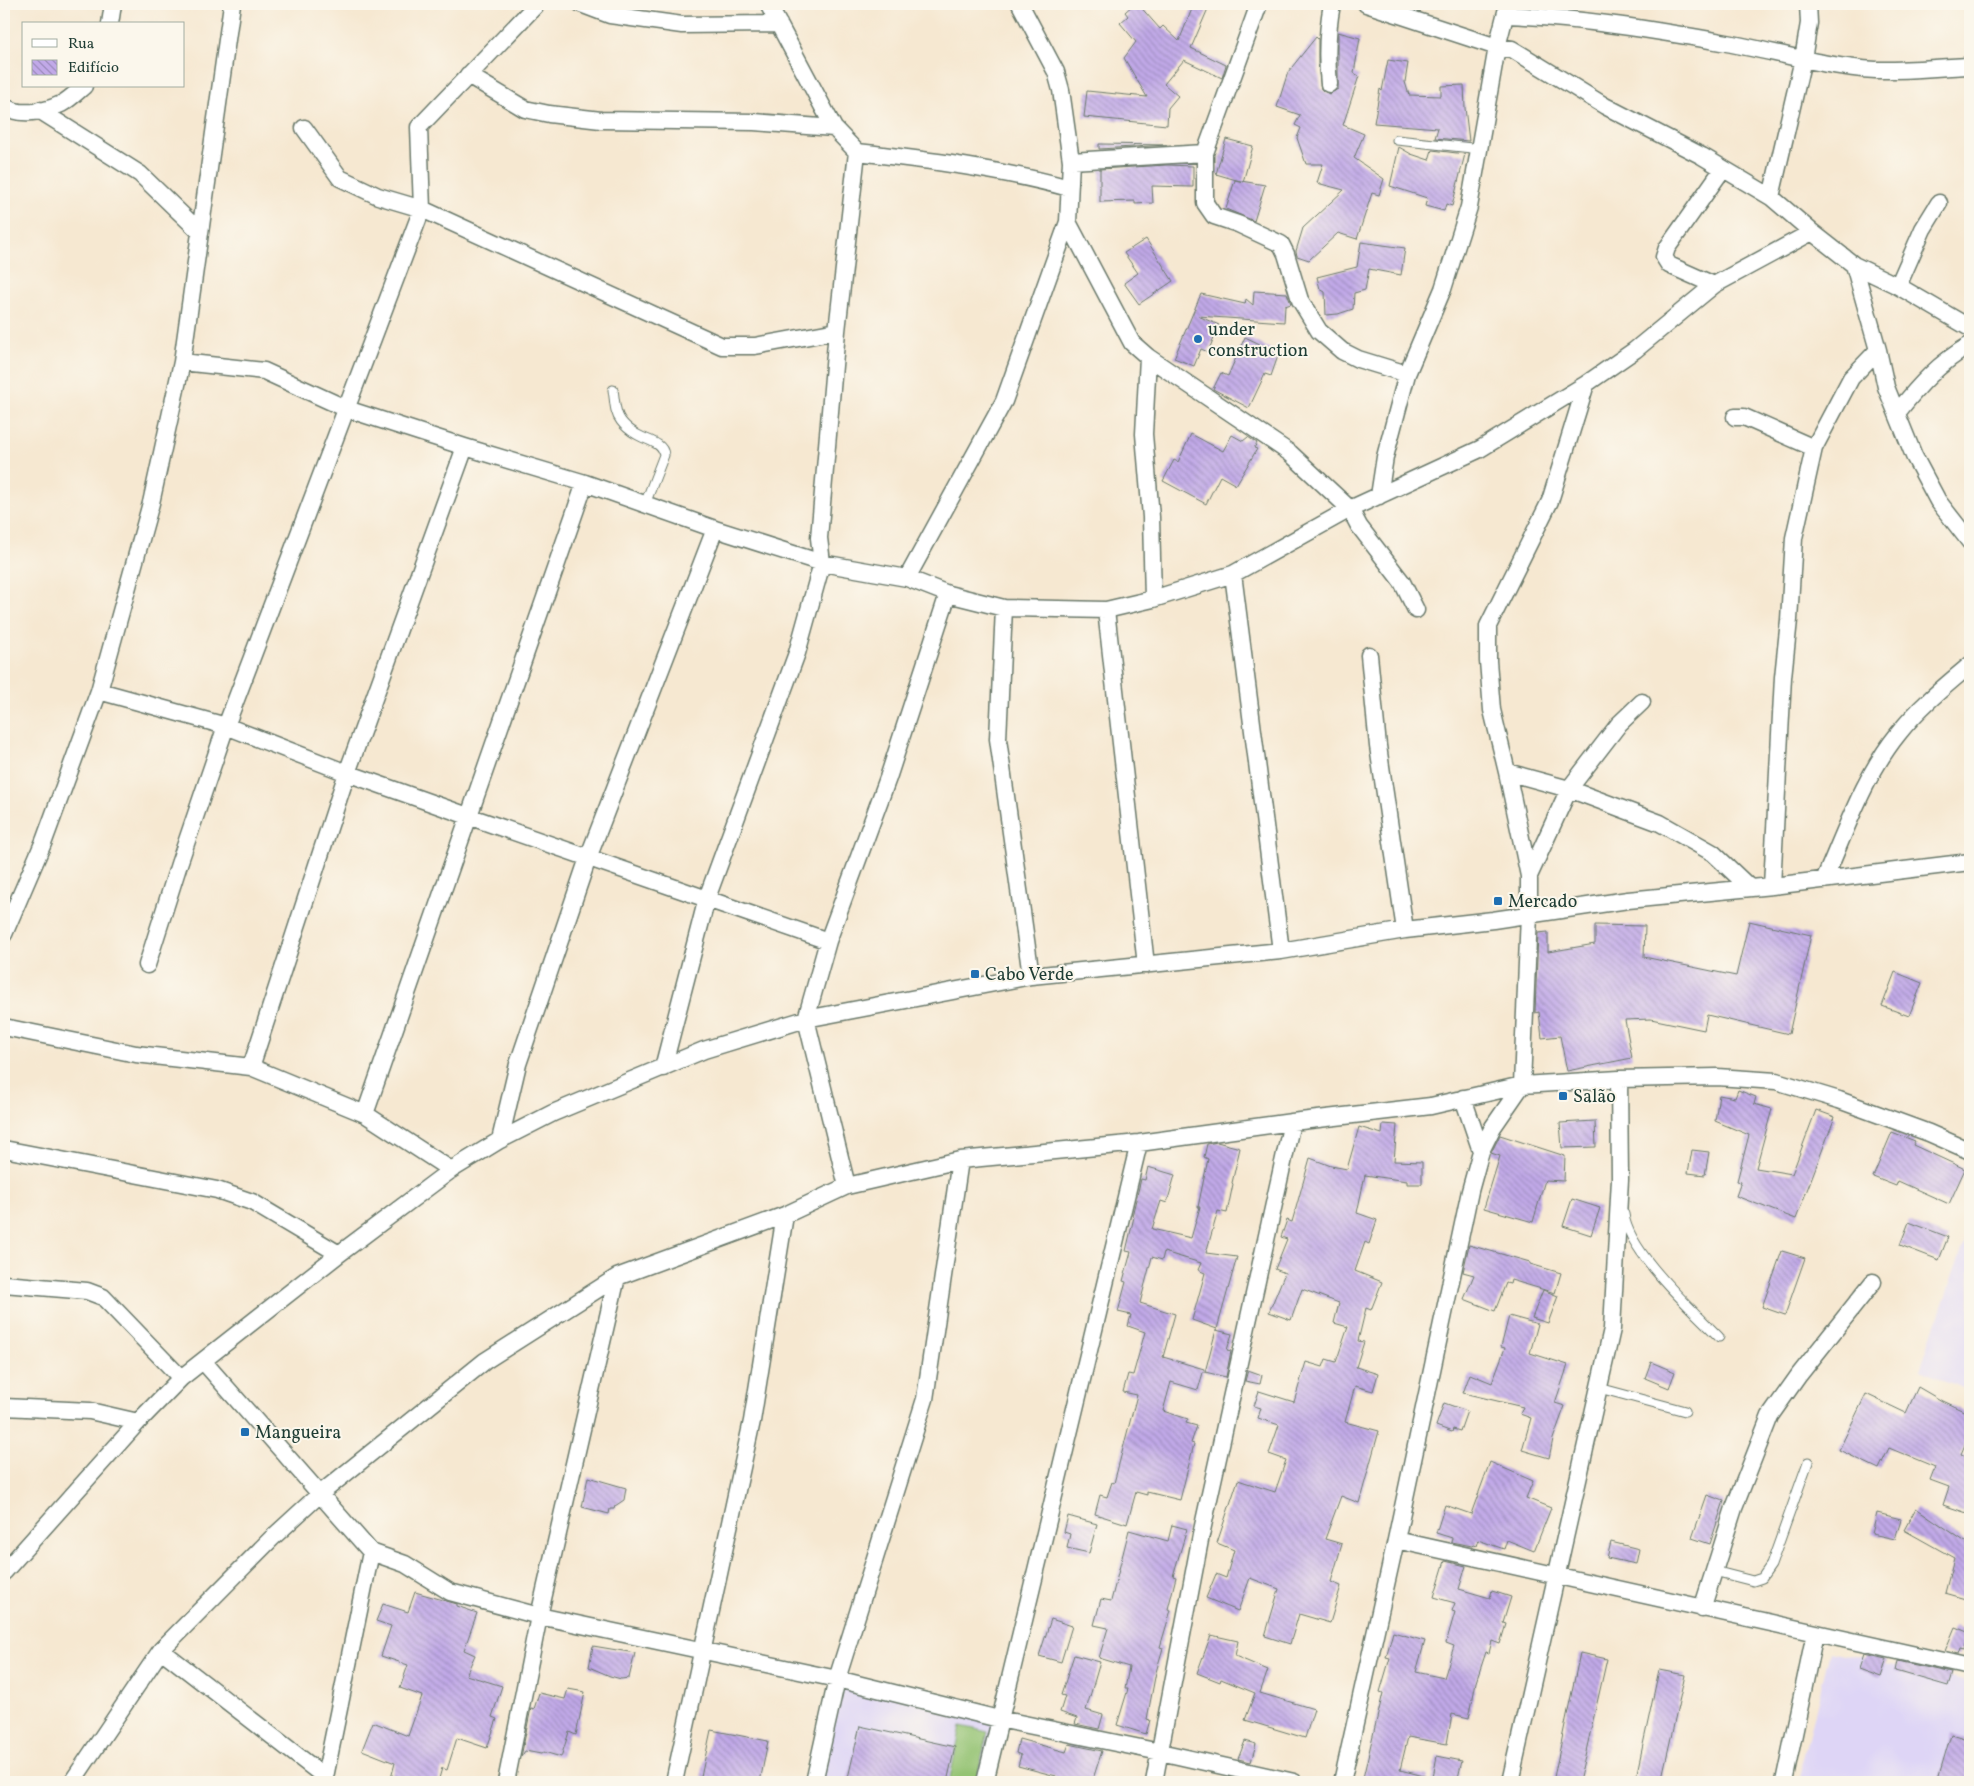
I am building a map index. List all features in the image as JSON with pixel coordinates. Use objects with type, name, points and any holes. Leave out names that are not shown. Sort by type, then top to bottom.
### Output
[{"type":"street","points":[[110,22],[114,4]]},
{"type":"street","points":[[4,934],[44,841],[99,691],[151,503],[182,362],[232,4]]},
{"type":"street","points":[[147,965],[226,726],[348,409],[422,209],[419,127],[538,4]]},
{"type":"street","points":[[581,4],[610,15],[682,25],[778,24]]},
{"type":"street","points":[[768,4],[834,128],[856,152],[944,162],[1033,178],[1069,188]]},
{"type":"street","points":[[907,578],[1004,401],[1068,222],[1071,161],[1061,90],[1056,72],[1020,4]]},
{"type":"street","points":[[1259,4],[1205,153],[1205,203],[1214,216],[1238,224],[1281,244],[1286,254],[1300,300],[1320,331],[1342,350],[1358,360],[1407,374]]},
{"type":"street","points":[[1329,84],[1328,24],[1332,4]]},
{"type":"street","points":[[1366,4],[1497,47],[1512,49],[1605,106],[1702,156],[1722,170],[1771,197],[1854,265],[1898,286],[1970,328]]},
{"type":"street","points":[[1771,197],[1803,59],[1809,23],[1808,4]]},
{"type":"street","points":[[1379,496],[1385,457],[1407,374],[1446,280],[1469,207],[1481,149],[1497,47],[1507,10],[1727,43],[1803,59],[1876,70],[1970,66]]},
{"type":"street","points":[[468,75],[525,109],[549,114],[601,120],[754,122],[834,128]]},
{"type":"street","points":[[4,106],[8,109],[29,113],[62,103],[81,88]]},
{"type":"street","points":[[40,110],[140,174],[200,232]]},
{"type":"street","points":[[304,128],[340,178],[378,196],[422,209],[722,346],[755,346],[837,332]]},
{"type":"street","points":[[663,1068],[707,898],[797,653],[822,563],[819,538],[837,332],[856,152]]},
{"type":"street","points":[[1071,161],[1205,153]]},
{"type":"street","points":[[1714,286],[1668,265],[1664,257],[1666,248],[1722,170]]},
{"type":"street","points":[[1898,286],[1923,229],[1939,203]]},
{"type":"street","points":[[1068,222],[1132,343],[1148,357],[1290,453],[1350,509],[1359,526],[1402,582],[1416,610]]},
{"type":"street","points":[[182,362],[264,370],[348,409],[585,483],[715,529],[822,563],[907,578],[948,594],[1004,608],[1106,610],[1233,574],[1350,509],[1480,449],[1586,384],[1635,350],[1714,286],[1812,232]]},
{"type":"street","points":[[1854,265],[1878,350],[1886,387],[1914,456],[1938,501],[1970,542]]},
{"type":"street","points":[[1897,413],[1920,383],[1954,354],[1970,345]]},
{"type":"street","points":[[1772,886],[1783,678],[1794,538],[1814,448],[1851,378],[1878,350]]},
{"type":"street","points":[[1148,357],[1144,434],[1151,516],[1153,598]]},
{"type":"street","points":[[1342,1782],[1396,1540],[1468,1200],[1481,1151],[1493,1127],[1522,1085],[1529,876],[1492,710],[1488,661],[1488,626],[1550,502],[1586,384]]},
{"type":"street","points":[[1735,417],[1744,418],[1814,448]]},
{"type":"street","points":[[250,1067],[347,773],[465,447]]},
{"type":"street","points":[[365,1114],[585,483]]},
{"type":"street","points":[[500,1140],[518,1064],[588,858],[715,529]]},
{"type":"street","points":[[1233,574],[1281,951]]},
{"type":"street","points":[[847,1186],[806,1019],[828,941],[888,778],[948,594]]},
{"type":"street","points":[[1004,608],[998,739],[1031,976]]},
{"type":"street","points":[[1106,610],[1146,966]]},
{"type":"street","points":[[1369,655],[1378,746],[1405,930]]},
{"type":"street","points":[[1824,880],[1869,778],[1898,734],[1934,696],[1970,665]]},
{"type":"street","points":[[99,691],[226,726],[347,773],[828,941]]},
{"type":"street","points":[[1529,876],[1569,789],[1618,724],[1642,702]]},
{"type":"street","points":[[1507,772],[1569,789],[1660,823],[1713,853],[1750,888]]},
{"type":"street","points":[[4,1572],[138,1422],[181,1378],[339,1254],[451,1170],[500,1140],[587,1097],[704,1050],[806,1019],[1031,976],[1281,951],[1405,930],[1628,900],[1772,886],[1970,862]]},
{"type":"street","points":[[4,1026],[136,1054],[250,1067],[365,1114],[451,1170]]},
{"type":"street","points":[[72,1782],[161,1650],[272,1538],[320,1494],[486,1361],[617,1277],[784,1215],[847,1186],[960,1160],[1139,1143],[1292,1122],[1430,1106],[1522,1085],[1619,1079],[1717,1077],[1776,1081],[1839,1100],[1928,1133],[1970,1151]]},
{"type":"street","points":[[1510,1782],[1612,1329],[1620,1179],[1619,1079]]},
{"type":"street","points":[[1463,1098],[1481,1151]]},
{"type":"street","points":[[1154,1782],[1201,1535],[1292,1122]]},
{"type":"street","points":[[984,1782],[1139,1143]]},
{"type":"street","points":[[4,1149],[217,1190],[252,1202],[339,1254]]},
{"type":"street","points":[[814,1782],[837,1678],[925,1399],[960,1160]]},
{"type":"street","points":[[674,1782],[752,1421],[784,1215]]},
{"type":"street","points":[[506,1782],[540,1616],[617,1277]]},
{"type":"street","points":[[1702,1609],[1734,1508],[1770,1416],[1799,1375],[1873,1282]]},
{"type":"street","points":[[4,1284],[87,1291],[103,1297],[181,1378]]},
{"type":"street","points":[[203,1361],[371,1552],[405,1564],[450,1592],[540,1616],[837,1678],[999,1719],[1294,1782]]},
{"type":"street","points":[[4,1407],[90,1411],[138,1422]]},
{"type":"street","points":[[1396,1540],[1557,1574],[1702,1609],[1970,1667]]},
{"type":"street","points":[[161,1650],[324,1780],[371,1552]]},
{"type":"street","points":[[1784,1782],[1815,1633]]},
{"type":"lane","points":[[1397,140],[1481,149]]},
{"type":"lane","points":[[614,390],[617,414],[621,421],[636,434],[660,446],[663,450],[664,454],[645,504]]},
{"type":"lane","points":[[1620,1179],[1624,1218],[1629,1234],[1666,1282],[1718,1337]]},
{"type":"lane","points":[[1599,1388],[1685,1411]]},
{"type":"lane","points":[[1714,1571],[1753,1581],[1762,1578],[1771,1565],[1808,1462]]},
{"type":"shaded area","points":[[1970,1226],[1970,1391],[1920,1370]]},
{"type":"shaded area","points":[[1830,1651],[1970,1681],[1970,1782],[1798,1782]]},
{"type":"shaded area","points":[[837,1679],[999,1719],[985,1782],[814,1782]]},
{"type":"green space","points":[[961,1726],[988,1732],[976,1782],[949,1782]]},
{"type":"building","points":[[1134,4],[1138,4],[1160,29],[1163,26],[1179,41],[1194,4],[1210,4],[1191,48],[1226,65],[1222,78],[1184,60],[1164,84],[1178,96],[1168,108],[1167,125],[1084,117],[1087,91],[1147,97],[1124,58],[1136,42],[1120,23],[1128,16],[1125,12]]},
{"type":"building","points":[[1338,32],[1360,38],[1354,73],[1359,76],[1343,125],[1364,134],[1354,158],[1384,179],[1379,195],[1372,193],[1357,239],[1338,233],[1309,260],[1297,256],[1296,251],[1303,228],[1344,190],[1317,183],[1323,164],[1306,164],[1297,138],[1301,128],[1295,125],[1300,115],[1277,107],[1288,72],[1316,37],[1318,39],[1321,89],[1329,94],[1338,89]]},
{"type":"building","points":[[1388,60],[1408,63],[1405,82],[1409,95],[1441,96],[1441,86],[1464,85],[1469,141],[1435,138],[1438,128],[1374,123],[1380,89],[1382,91]]},
{"type":"building","points":[[1226,139],[1253,146],[1243,182],[1216,174]]},
{"type":"building","points":[[1099,144],[1167,145],[1099,149]]},
{"type":"building","points":[[1399,147],[1411,154],[1429,160],[1432,150],[1465,154],[1452,206],[1446,204],[1444,211],[1425,206],[1427,198],[1390,186]]},
{"type":"building","points":[[1167,165],[1193,166],[1193,187],[1152,186],[1153,203],[1135,204],[1135,201],[1100,202],[1100,169]]},
{"type":"building","points":[[1235,180],[1265,185],[1254,221],[1226,209]]},
{"type":"building","points":[[1146,239],[1173,281],[1139,304],[1124,283],[1138,273],[1124,253]]},
{"type":"building","points":[[1361,242],[1405,248],[1401,275],[1369,269],[1365,290],[1354,293],[1353,309],[1338,314],[1326,315],[1325,292],[1320,289],[1317,277],[1357,267]]},
{"type":"building","points":[[1254,291],[1287,293],[1291,304],[1285,306],[1284,322],[1198,316],[1219,325],[1208,352],[1201,349],[1194,366],[1174,358],[1201,294],[1245,304],[1246,299],[1253,305]]},
{"type":"building","points":[[1245,337],[1279,353],[1271,376],[1265,374],[1249,408],[1213,389],[1221,373],[1228,376]]},
{"type":"building","points":[[1191,434],[1223,451],[1232,435],[1243,441],[1248,437],[1257,443],[1254,448],[1257,449],[1236,485],[1220,476],[1206,504],[1163,481],[1174,460],[1178,462]]},
{"type":"building","points":[[1749,921],[1811,935],[1789,1034],[1707,1015],[1704,1030],[1651,1019],[1625,1020],[1632,1058],[1567,1071],[1560,1036],[1542,1038],[1539,1012],[1535,1013],[1538,933],[1548,932],[1548,952],[1595,944],[1595,925],[1645,926],[1644,957],[1736,976]]},
{"type":"building","points":[[1895,972],[1922,983],[1909,1016],[1882,1006]]},
{"type":"building","points":[[1738,1090],[1756,1097],[1754,1104],[1772,1109],[1756,1168],[1792,1174],[1816,1110],[1835,1117],[1796,1219],[1736,1196],[1741,1182],[1737,1181],[1749,1135],[1715,1121],[1719,1095],[1735,1098]]},
{"type":"building","points":[[1595,1121],[1596,1147],[1562,1148],[1560,1123]]},
{"type":"building","points":[[1383,1124],[1397,1125],[1394,1161],[1422,1162],[1422,1184],[1407,1184],[1407,1181],[1365,1175],[1357,1213],[1377,1220],[1369,1244],[1365,1242],[1355,1271],[1382,1282],[1371,1310],[1366,1308],[1358,1341],[1364,1342],[1356,1367],[1378,1374],[1373,1391],[1355,1386],[1345,1422],[1379,1431],[1359,1503],[1341,1496],[1325,1539],[1342,1544],[1331,1582],[1341,1586],[1330,1623],[1299,1614],[1290,1644],[1265,1636],[1279,1589],[1250,1578],[1238,1611],[1206,1598],[1216,1574],[1226,1578],[1234,1550],[1217,1543],[1238,1480],[1275,1492],[1286,1460],[1269,1454],[1279,1425],[1258,1418],[1261,1408],[1254,1406],[1259,1391],[1294,1402],[1306,1362],[1323,1367],[1326,1359],[1336,1362],[1348,1327],[1334,1323],[1339,1303],[1302,1289],[1291,1320],[1269,1312],[1285,1273],[1275,1269],[1287,1239],[1281,1237],[1287,1220],[1292,1222],[1310,1158],[1331,1166],[1347,1169],[1359,1127],[1382,1134]]},
{"type":"building","points":[[1892,1132],[1915,1141],[1913,1145],[1965,1169],[1949,1204],[1898,1181],[1896,1186],[1873,1177]]},
{"type":"building","points":[[1500,1135],[1565,1156],[1564,1181],[1545,1180],[1533,1222],[1484,1208],[1500,1156],[1491,1153]]},
{"type":"building","points":[[1217,1142],[1240,1148],[1227,1213],[1218,1211],[1206,1253],[1237,1257],[1217,1329],[1192,1320],[1205,1273],[1198,1270],[1201,1263],[1164,1252],[1162,1260],[1152,1257],[1140,1303],[1175,1314],[1163,1357],[1204,1369],[1198,1390],[1171,1382],[1163,1411],[1188,1419],[1186,1423],[1197,1426],[1191,1443],[1194,1444],[1180,1500],[1147,1492],[1147,1495],[1136,1492],[1127,1524],[1095,1514],[1100,1495],[1107,1497],[1112,1482],[1114,1483],[1137,1395],[1123,1392],[1128,1374],[1133,1375],[1145,1332],[1128,1326],[1131,1315],[1118,1312],[1126,1282],[1123,1281],[1131,1252],[1126,1251],[1134,1217],[1132,1216],[1141,1179],[1145,1180],[1148,1167],[1175,1175],[1167,1203],[1161,1201],[1152,1229],[1191,1238],[1200,1207],[1198,1207],[1208,1159],[1204,1157],[1207,1144]]},
{"type":"building","points":[[1692,1150],[1709,1152],[1705,1175],[1688,1173]]},
{"type":"building","points":[[1572,1199],[1600,1208],[1591,1235],[1563,1226]]},
{"type":"building","points":[[1909,1222],[1948,1237],[1939,1260],[1900,1245]]},
{"type":"building","points":[[1469,1245],[1561,1273],[1555,1293],[1511,1280],[1510,1284],[1506,1283],[1495,1311],[1464,1299],[1474,1275],[1463,1272]]},
{"type":"building","points":[[1782,1251],[1805,1258],[1785,1315],[1762,1307]]},
{"type":"building","points":[[1543,1290],[1558,1296],[1548,1323],[1532,1318]]},
{"type":"building","points":[[1509,1316],[1538,1324],[1530,1353],[1568,1365],[1555,1403],[1565,1406],[1553,1439],[1549,1458],[1522,1450],[1531,1418],[1520,1414],[1523,1407],[1463,1393],[1470,1374],[1492,1383],[1505,1348],[1501,1347]]},
{"type":"building","points":[[1216,1330],[1232,1334],[1227,1350],[1231,1351],[1226,1377],[1205,1372]]},
{"type":"building","points":[[1651,1362],[1675,1372],[1669,1388],[1645,1378]]},
{"type":"building","points":[[1248,1370],[1262,1375],[1260,1384],[1245,1381]]},
{"type":"building","points":[[1918,1387],[1970,1414],[1970,1433],[1961,1454],[1970,1458],[1970,1514],[1943,1505],[1949,1487],[1930,1480],[1935,1467],[1889,1448],[1879,1469],[1839,1450],[1866,1394],[1906,1413]]},
{"type":"building","points":[[1444,1403],[1467,1411],[1460,1431],[1453,1429],[1452,1432],[1436,1426]]},
{"type":"building","points":[[1490,1462],[1533,1481],[1526,1498],[1551,1508],[1534,1551],[1507,1540],[1504,1549],[1478,1540],[1476,1546],[1472,1546],[1451,1542],[1452,1538],[1436,1533],[1445,1505],[1471,1514]]},
{"type":"building","points":[[588,1477],[626,1488],[624,1500],[615,1506],[614,1509],[610,1509],[609,1514],[582,1507]]},
{"type":"building","points":[[1707,1495],[1724,1501],[1710,1544],[1692,1538]]},
{"type":"building","points":[[1916,1508],[1970,1545],[1970,1600],[1945,1593],[1954,1558],[1904,1530]]},
{"type":"building","points":[[1877,1513],[1901,1519],[1895,1539],[1872,1534]]},
{"type":"building","points":[[1068,1516],[1097,1524],[1089,1553],[1067,1548],[1070,1534],[1064,1532]]},
{"type":"building","points":[[1172,1525],[1187,1529],[1173,1576],[1176,1577],[1168,1609],[1171,1610],[1160,1647],[1163,1648],[1156,1672],[1147,1719],[1150,1720],[1146,1734],[1117,1725],[1128,1689],[1125,1689],[1129,1667],[1099,1658],[1108,1628],[1094,1625],[1101,1599],[1111,1601],[1129,1530],[1168,1541]]},
{"type":"building","points":[[1611,1542],[1639,1549],[1636,1564],[1607,1558]]},
{"type":"building","points":[[1445,1561],[1466,1566],[1459,1589],[1490,1598],[1492,1591],[1511,1597],[1503,1623],[1506,1624],[1500,1644],[1492,1641],[1489,1653],[1486,1652],[1476,1682],[1469,1718],[1452,1714],[1447,1744],[1408,1737],[1400,1770],[1428,1777],[1427,1782],[1362,1782],[1383,1693],[1380,1692],[1390,1658],[1386,1657],[1393,1632],[1425,1641],[1416,1672],[1444,1678],[1454,1646],[1446,1643],[1455,1612],[1452,1611],[1455,1603],[1434,1597]]},
{"type":"building","points":[[415,1592],[457,1604],[457,1606],[477,1613],[464,1650],[475,1655],[466,1675],[502,1686],[492,1717],[497,1719],[487,1748],[457,1738],[447,1770],[442,1768],[438,1782],[390,1782],[395,1763],[362,1750],[373,1722],[408,1736],[422,1696],[400,1688],[408,1665],[381,1656],[391,1626],[376,1621],[383,1604],[408,1612]]},
{"type":"building","points":[[1051,1619],[1072,1626],[1061,1662],[1039,1656]]},
{"type":"building","points":[[1955,1627],[1970,1633],[1964,1649],[1960,1648],[1958,1654],[1945,1651]]},
{"type":"building","points":[[1211,1635],[1238,1641],[1235,1656],[1268,1670],[1260,1693],[1314,1709],[1305,1738],[1245,1720],[1255,1693],[1221,1679],[1220,1682],[1197,1673]]},
{"type":"building","points":[[593,1646],[635,1653],[629,1678],[621,1679],[610,1676],[589,1667]]},
{"type":"building","points":[[1580,1653],[1607,1659],[1579,1782],[1553,1782]]},
{"type":"building","points":[[1864,1654],[1887,1659],[1881,1677],[1859,1669]]},
{"type":"building","points":[[1074,1655],[1100,1662],[1086,1710],[1103,1715],[1099,1729],[1075,1724],[1077,1718],[1060,1712],[1065,1696],[1061,1695]]},
{"type":"building","points":[[1898,1661],[1952,1673],[1948,1686],[1896,1671]]},
{"type":"building","points":[[1659,1670],[1685,1675],[1661,1782],[1635,1782]]},
{"type":"building","points":[[568,1689],[585,1692],[576,1735],[569,1732],[561,1757],[544,1752],[541,1754],[525,1751],[521,1757],[531,1708],[534,1709],[539,1693],[565,1699]]},
{"type":"building","points":[[860,1726],[955,1747],[947,1782],[847,1782]]},
{"type":"building","points":[[711,1730],[768,1741],[760,1782],[708,1782],[701,1777]]},
{"type":"building","points":[[1951,1734],[1970,1740],[1970,1782],[1937,1782]]},
{"type":"building","points":[[1019,1739],[1066,1752],[1069,1744],[1102,1751],[1092,1782],[1054,1782],[1056,1776],[1018,1766],[1021,1755],[1016,1753]]},
{"type":"building","points":[[1245,1741],[1256,1744],[1251,1762],[1238,1759]]},
{"type":"building","points":[[1437,1756],[1462,1761],[1457,1782],[1432,1782]]},
{"type":"place","name":"under construction","points":[[1198,339]]},
{"type":"place","name":"Mercado","points":[[1498,901]]},
{"type":"place","name":"Cabo Verde","points":[[975,974]]},
{"type":"place","name":"Salão","points":[[1563,1096]]},
{"type":"place","name":"Mangueira","points":[[245,1432]]}]
